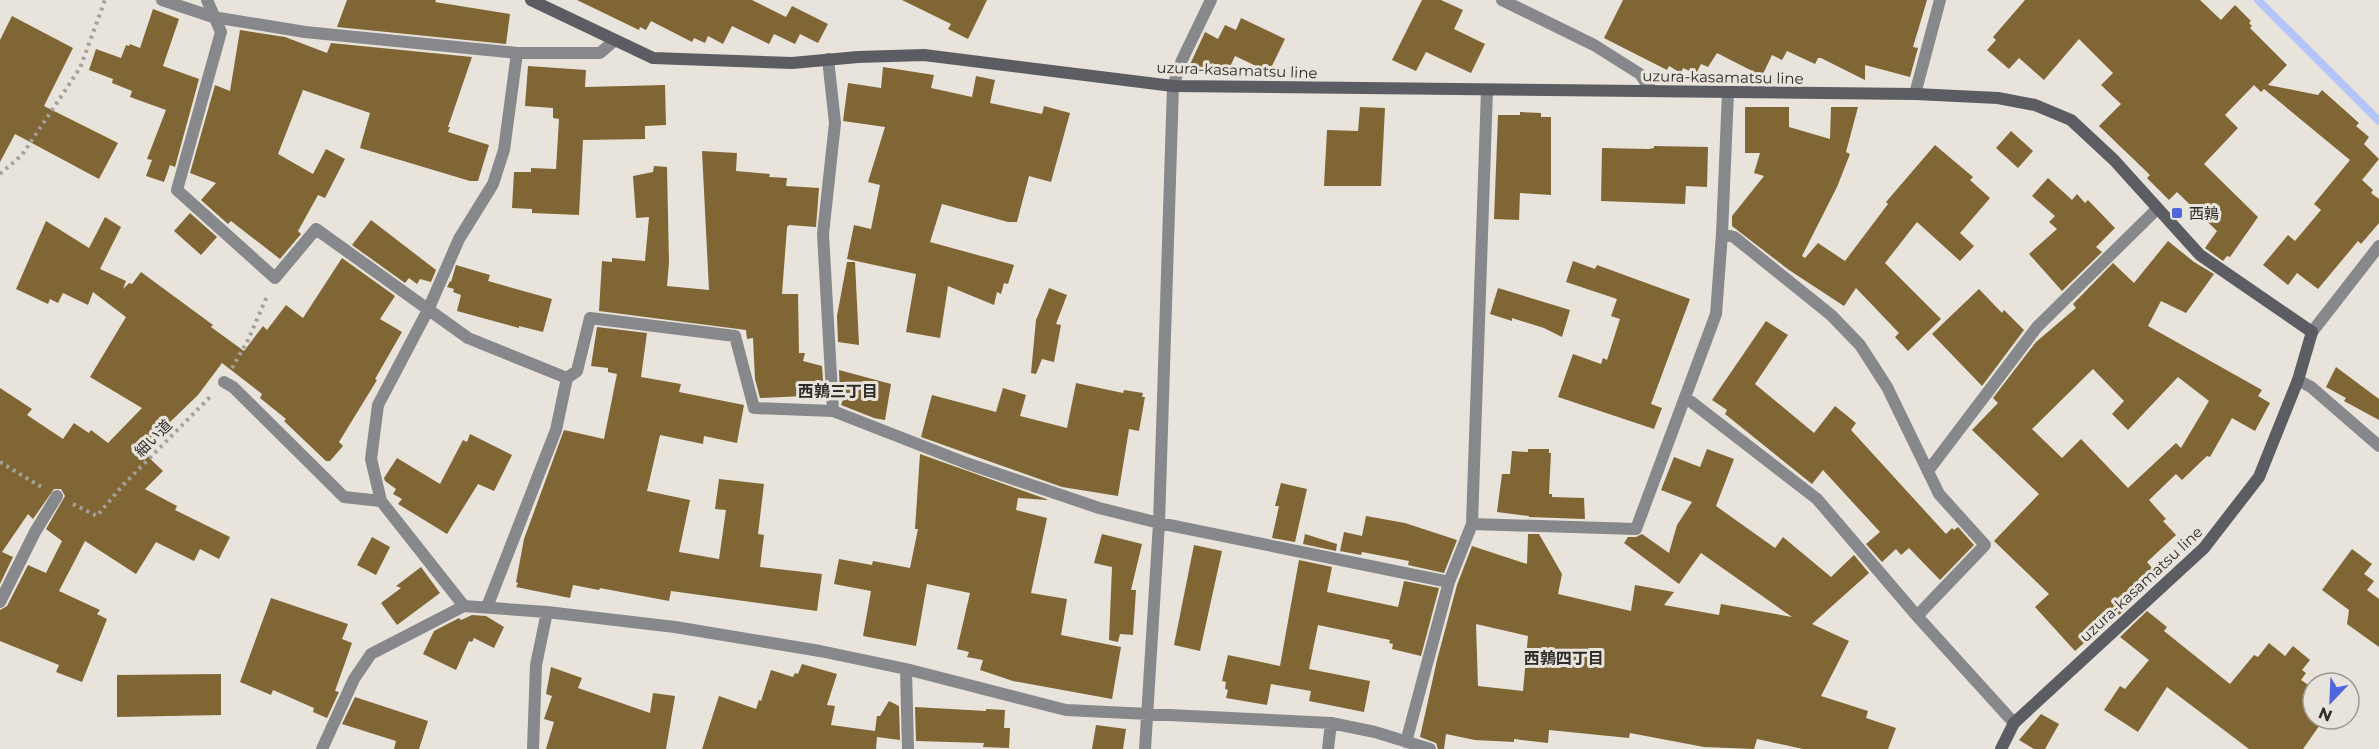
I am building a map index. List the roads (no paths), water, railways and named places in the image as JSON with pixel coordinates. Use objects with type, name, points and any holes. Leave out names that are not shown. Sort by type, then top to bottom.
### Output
[{"type":"main road","name":"uzura-kasamatsu line","points":[[531,0],[653,58],[792,63],[828,59],[924,55],[1173,86],[1915,94],[1998,98],[2034,105],[2071,120],[2114,160],[2200,255],[2312,332],[2298,380],[2259,477],[2231,515],[2204,548],[2014,723],[2001,749]]},
{"type":"street","points":[[162,0],[213,16],[304,32],[517,53],[600,54],[614,41]]},
{"type":"street","points":[[207,0],[221,32],[177,190],[275,278],[316,229],[468,338],[567,378]]},
{"type":"street","points":[[1145,749],[1159,523],[1173,86],[1182,60],[1211,0]]},
{"type":"street","points":[[1503,0],[1594,45],[1640,74],[1652,91]]},
{"type":"street","points":[[1915,94],[1940,0]]},
{"type":"street","points":[[464,606],[381,501],[371,459],[378,405],[428,310],[459,240],[495,176],[504,150],[517,53]]},
{"type":"street","points":[[828,59],[835,123],[823,234],[833,411]]},
{"type":"street","points":[[1406,742],[1449,582],[1472,524],[1487,90]]},
{"type":"street","points":[[1472,524],[1636,529],[1716,314],[1728,92]]},
{"type":"street","points":[[1928,471],[2037,327],[2157,209]]},
{"type":"street","points":[[1722,234],[1734,237],[1832,315],[1860,345],[1887,387],[1939,494],[1985,545],[1917,616]]},
{"type":"street","points":[[2312,332],[2379,246]]},
{"type":"street","points":[[487,607],[556,430],[567,378],[578,371],[590,318],[735,336],[754,408],[833,411],[966,463],[1099,508],[1159,523],[1449,582]]},
{"type":"street","points":[[2298,380],[2312,387],[2379,446]]},
{"type":"street","points":[[224,382],[233,387],[344,497],[381,501]]},
{"type":"street","points":[[1685,397],[1817,499],[1917,616],[2014,723]]},
{"type":"street","points":[[0,602],[35,532],[57,496]]},
{"type":"street","points":[[322,749],[354,679],[371,654],[464,606],[547,612],[675,627],[820,651],[906,669],[1066,710],[1331,723],[1375,732],[1430,749]]},
{"type":"street","points":[[533,749],[536,665],[547,612]]},
{"type":"street","points":[[906,669],[908,749]]},
{"type":"street","points":[[1328,749],[1331,723]]},
{"type":"waterway","points":[[2258,0],[2379,121]]},
{"type":"place","name":"西鶉","points":[[2177,213]]},
{"type":"district","name":"西鶉三丁目","points":[[838,391]]},
{"type":"district","name":"西鶉四丁目","points":[[1564,658]]}]
